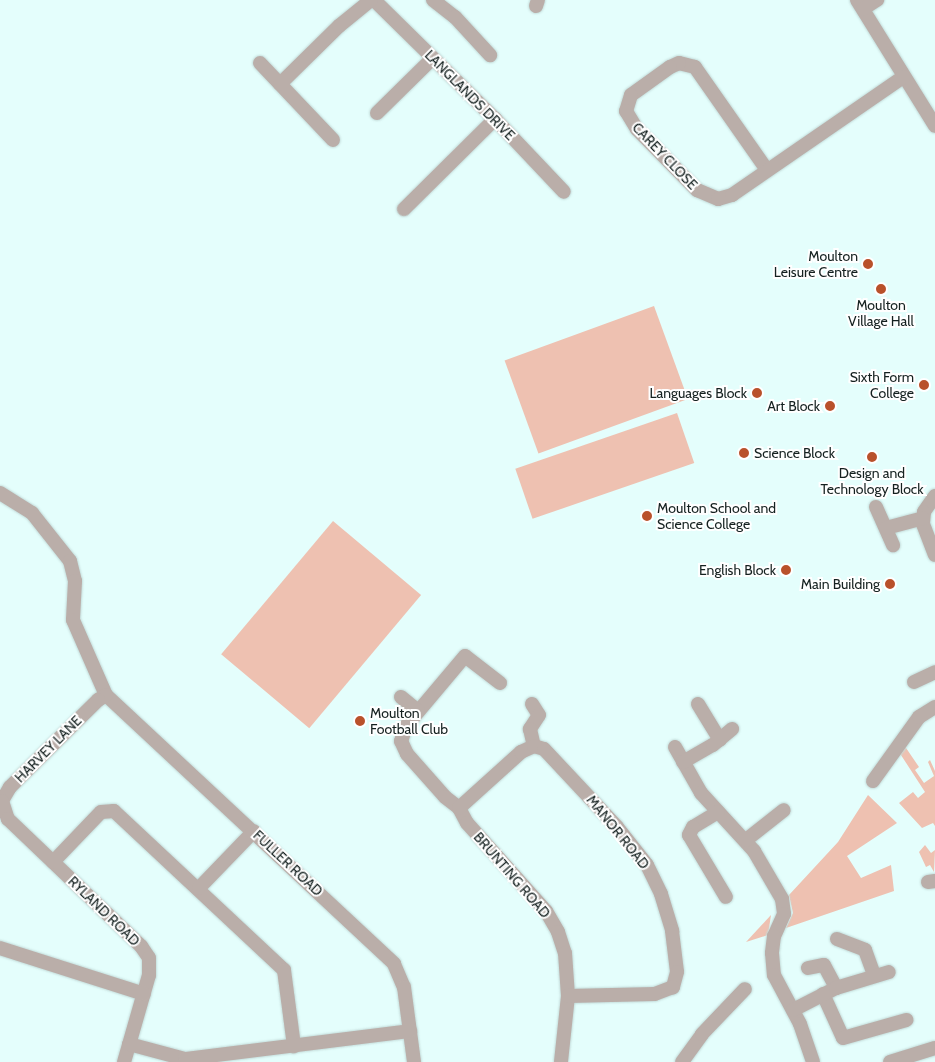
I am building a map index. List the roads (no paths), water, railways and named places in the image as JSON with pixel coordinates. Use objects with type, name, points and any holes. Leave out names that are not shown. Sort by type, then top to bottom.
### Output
[{"type":"street","name":"LANGLANDS DRIVE","points":[[373,0],[496,119],[564,192]]},
{"type":"street","points":[[280,84],[339,26],[373,0]]},
{"type":"street","points":[[433,0],[455,17],[490,55]]},
{"type":"street","points":[[876,0],[860,4],[903,77],[935,126]]},
{"type":"street","points":[[377,113],[433,58]]},
{"type":"street","points":[[260,63],[333,140]]},
{"type":"street","name":"CAREY CLOSE","points":[[767,170],[695,67],[680,64],[670,67],[631,95],[626,111],[630,119],[704,196],[724,198],[767,170],[903,77]]},
{"type":"street","points":[[404,209],[496,119]]},
{"type":"street","points":[[0,493],[32,513],[70,561],[75,581],[73,620],[106,695]]},
{"type":"street","points":[[935,496],[923,518],[926,537],[935,556]]},
{"type":"street","points":[[876,507],[893,545]]},
{"type":"street","points":[[886,528],[923,518]]},
{"type":"street","points":[[500,684],[465,656],[402,733],[403,749],[445,797],[460,808],[521,752],[534,746],[530,729],[539,715],[532,704]]},
{"type":"street","points":[[914,682],[935,672]]},
{"type":"street","name":"HARVEY LANE","points":[[2,811],[2,800],[10,787],[98,700],[106,695]]},
{"type":"street","name":"FULLER ROAD","points":[[106,695],[254,831],[394,964],[404,987],[414,1062]]},
{"type":"street","points":[[401,697],[418,712]]},
{"type":"street","points":[[698,704],[720,740]]},
{"type":"street","points":[[873,781],[919,717],[935,707]]},
{"type":"street","points":[[683,762],[720,740],[732,729]]},
{"type":"street","name":"MANOR ROAD","points":[[534,746],[550,752],[636,850],[661,894],[676,952],[676,980],[667,991],[568,996]]},
{"type":"street","points":[[675,747],[701,793],[746,840],[778,891],[784,907],[774,936],[772,963],[777,983],[793,1010],[813,1062]]},
{"type":"street","name":"BRUNTING ROAD","points":[[460,808],[467,823],[553,923],[565,953],[568,996],[562,1062]]},
{"type":"street","points":[[53,862],[101,812],[110,809],[199,888],[284,970],[294,1046]]},
{"type":"street","points":[[746,840],[784,810]]},
{"type":"street","name":"RYLAND ROAD","points":[[2,811],[141,946],[150,966],[144,994],[124,1062]]},
{"type":"street","points":[[718,812],[693,827],[689,835],[726,897]]},
{"type":"street","points":[[199,888],[254,831]]},
{"type":"street","points":[[837,939],[856,944],[868,956],[874,975]]},
{"type":"street","points":[[0,948],[144,994]]},
{"type":"street","points":[[808,968],[824,965],[829,991],[843,1038],[906,1020]]},
{"type":"street","points":[[793,1010],[829,991],[874,975],[889,972]]},
{"type":"street","points":[[682,1062],[702,1034],[745,989]]},
{"type":"street","points":[[129,1044],[185,1059],[410,1031]]},
{"type":"street","points":[[890,1062],[935,1048]]},
{"type":"place","name":"Moulton Leisure Centre","points":[[868,264]]},
{"type":"place","name":"Moulton Village Hall","points":[[881,289]]},
{"type":"place","name":"Sixth Form College","points":[[924,385]]},
{"type":"place","name":"Languages Block","points":[[757,393]]},
{"type":"place","name":"Art Block","points":[[830,406]]},
{"type":"place","name":"Science Block","points":[[744,453]]},
{"type":"place","name":"Design and Technology Block","points":[[872,457]]},
{"type":"place","name":"Moulton School and Science College","points":[[647,516]]},
{"type":"place","name":"English Block","points":[[786,570]]},
{"type":"place","name":"Main Building","points":[[890,584]]},
{"type":"place","name":"Moulton Football Club","points":[[360,721]]}]
